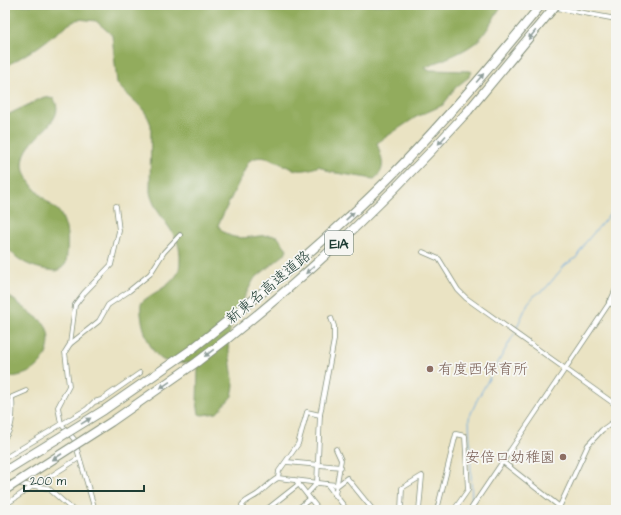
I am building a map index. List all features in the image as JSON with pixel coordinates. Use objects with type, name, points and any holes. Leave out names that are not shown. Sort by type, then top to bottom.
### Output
[{"type":"highway","name":"新東名高速道路","points":[[5,471],[104,410],[192,349],[262,293],[348,218],[391,176],[455,108],[541,5]]},
{"type":"highway","name":"新東名高速道路","points":[[5,490],[111,422],[197,362],[263,310],[355,229],[434,150],[556,5]]},
{"type":"street","points":[[541,5],[616,19]]},
{"type":"street","points":[[70,344],[75,304],[111,265],[119,231],[116,206]]},
{"type":"street","points":[[95,510],[74,439],[62,424],[58,407],[69,386],[65,352],[70,344],[99,321],[108,305],[130,291],[150,274],[164,252],[180,235]]},
{"type":"street","points":[[423,252],[439,259],[458,290],[466,298],[566,368],[616,406]]},
{"type":"street","points":[[471,509],[566,368],[613,303],[616,289]]},
{"type":"street","points":[[307,494],[317,483],[320,415],[334,340],[334,326],[331,318]]},
{"type":"street","points":[[5,458],[62,424],[140,373]]},
{"type":"street","points":[[5,437],[8,434],[11,420],[12,397],[26,391]]},
{"type":"street","points":[[278,478],[279,471],[287,462],[298,444],[308,412],[320,415]]},
{"type":"street","points":[[5,414],[11,420]]},
{"type":"street","points":[[503,462],[559,508],[588,445],[602,430],[616,420]]},
{"type":"street","points":[[437,510],[456,434],[465,436],[468,490],[454,510]]},
{"type":"street","points":[[335,495],[342,460],[336,449]]},
{"type":"street","points":[[39,486],[40,483],[79,458]]},
{"type":"street","points":[[287,462],[341,467]]},
{"type":"street","points":[[401,510],[402,488],[422,476],[419,510]]},
{"type":"street","points":[[244,510],[242,505],[246,501],[258,494],[272,480],[278,478],[338,485],[347,478],[373,510]]},
{"type":"street","points":[[295,480],[319,510]]},
{"type":"street","points":[[5,482],[39,486],[52,492],[73,510]]},
{"type":"street","points":[[266,510],[299,484]]},
{"type":"street","points":[[327,484],[347,510]]},
{"type":"street","points":[[5,505],[33,486]]},
{"type":"street","points":[[296,510],[310,499]]},
{"type":"green space","points":[[5,5],[497,5],[500,8],[479,40],[457,54],[425,68],[428,70],[472,72],[469,77],[456,87],[443,105],[416,117],[377,143],[382,158],[382,167],[381,171],[374,179],[330,172],[319,166],[308,170],[297,170],[273,160],[261,157],[249,161],[218,225],[230,236],[238,238],[269,235],[277,236],[287,249],[285,254],[254,279],[235,315],[230,330],[228,344],[234,386],[232,396],[217,413],[202,415],[199,414],[197,402],[198,369],[196,365],[188,363],[173,363],[165,361],[159,357],[149,344],[143,327],[141,303],[149,296],[167,285],[176,275],[180,265],[179,250],[173,233],[157,210],[150,192],[151,125],[140,106],[117,83],[112,35],[96,21],[79,19],[69,24],[38,47],[5,67]]},
{"type":"green space","points":[[44,97],[54,99],[57,108],[55,116],[51,123],[30,146],[25,155],[23,165],[29,181],[59,212],[64,221],[67,238],[66,263],[57,271],[41,269],[27,264],[15,256],[5,243],[5,116]]},
{"type":"green space","points":[[5,293],[44,323],[49,336],[49,342],[46,355],[38,366],[33,370],[19,376],[5,378]]},
{"type":"waterway","points":[[515,331],[528,303],[534,296],[546,288],[565,265],[576,258],[585,243],[616,207]]},
{"type":"waterway","points":[[472,504],[469,418],[477,400],[514,334]]},
{"type":"place","name":"有度西保育所","points":[[430,369]]},
{"type":"place","name":"安倍口幼稚園","points":[[563,457]]}]
